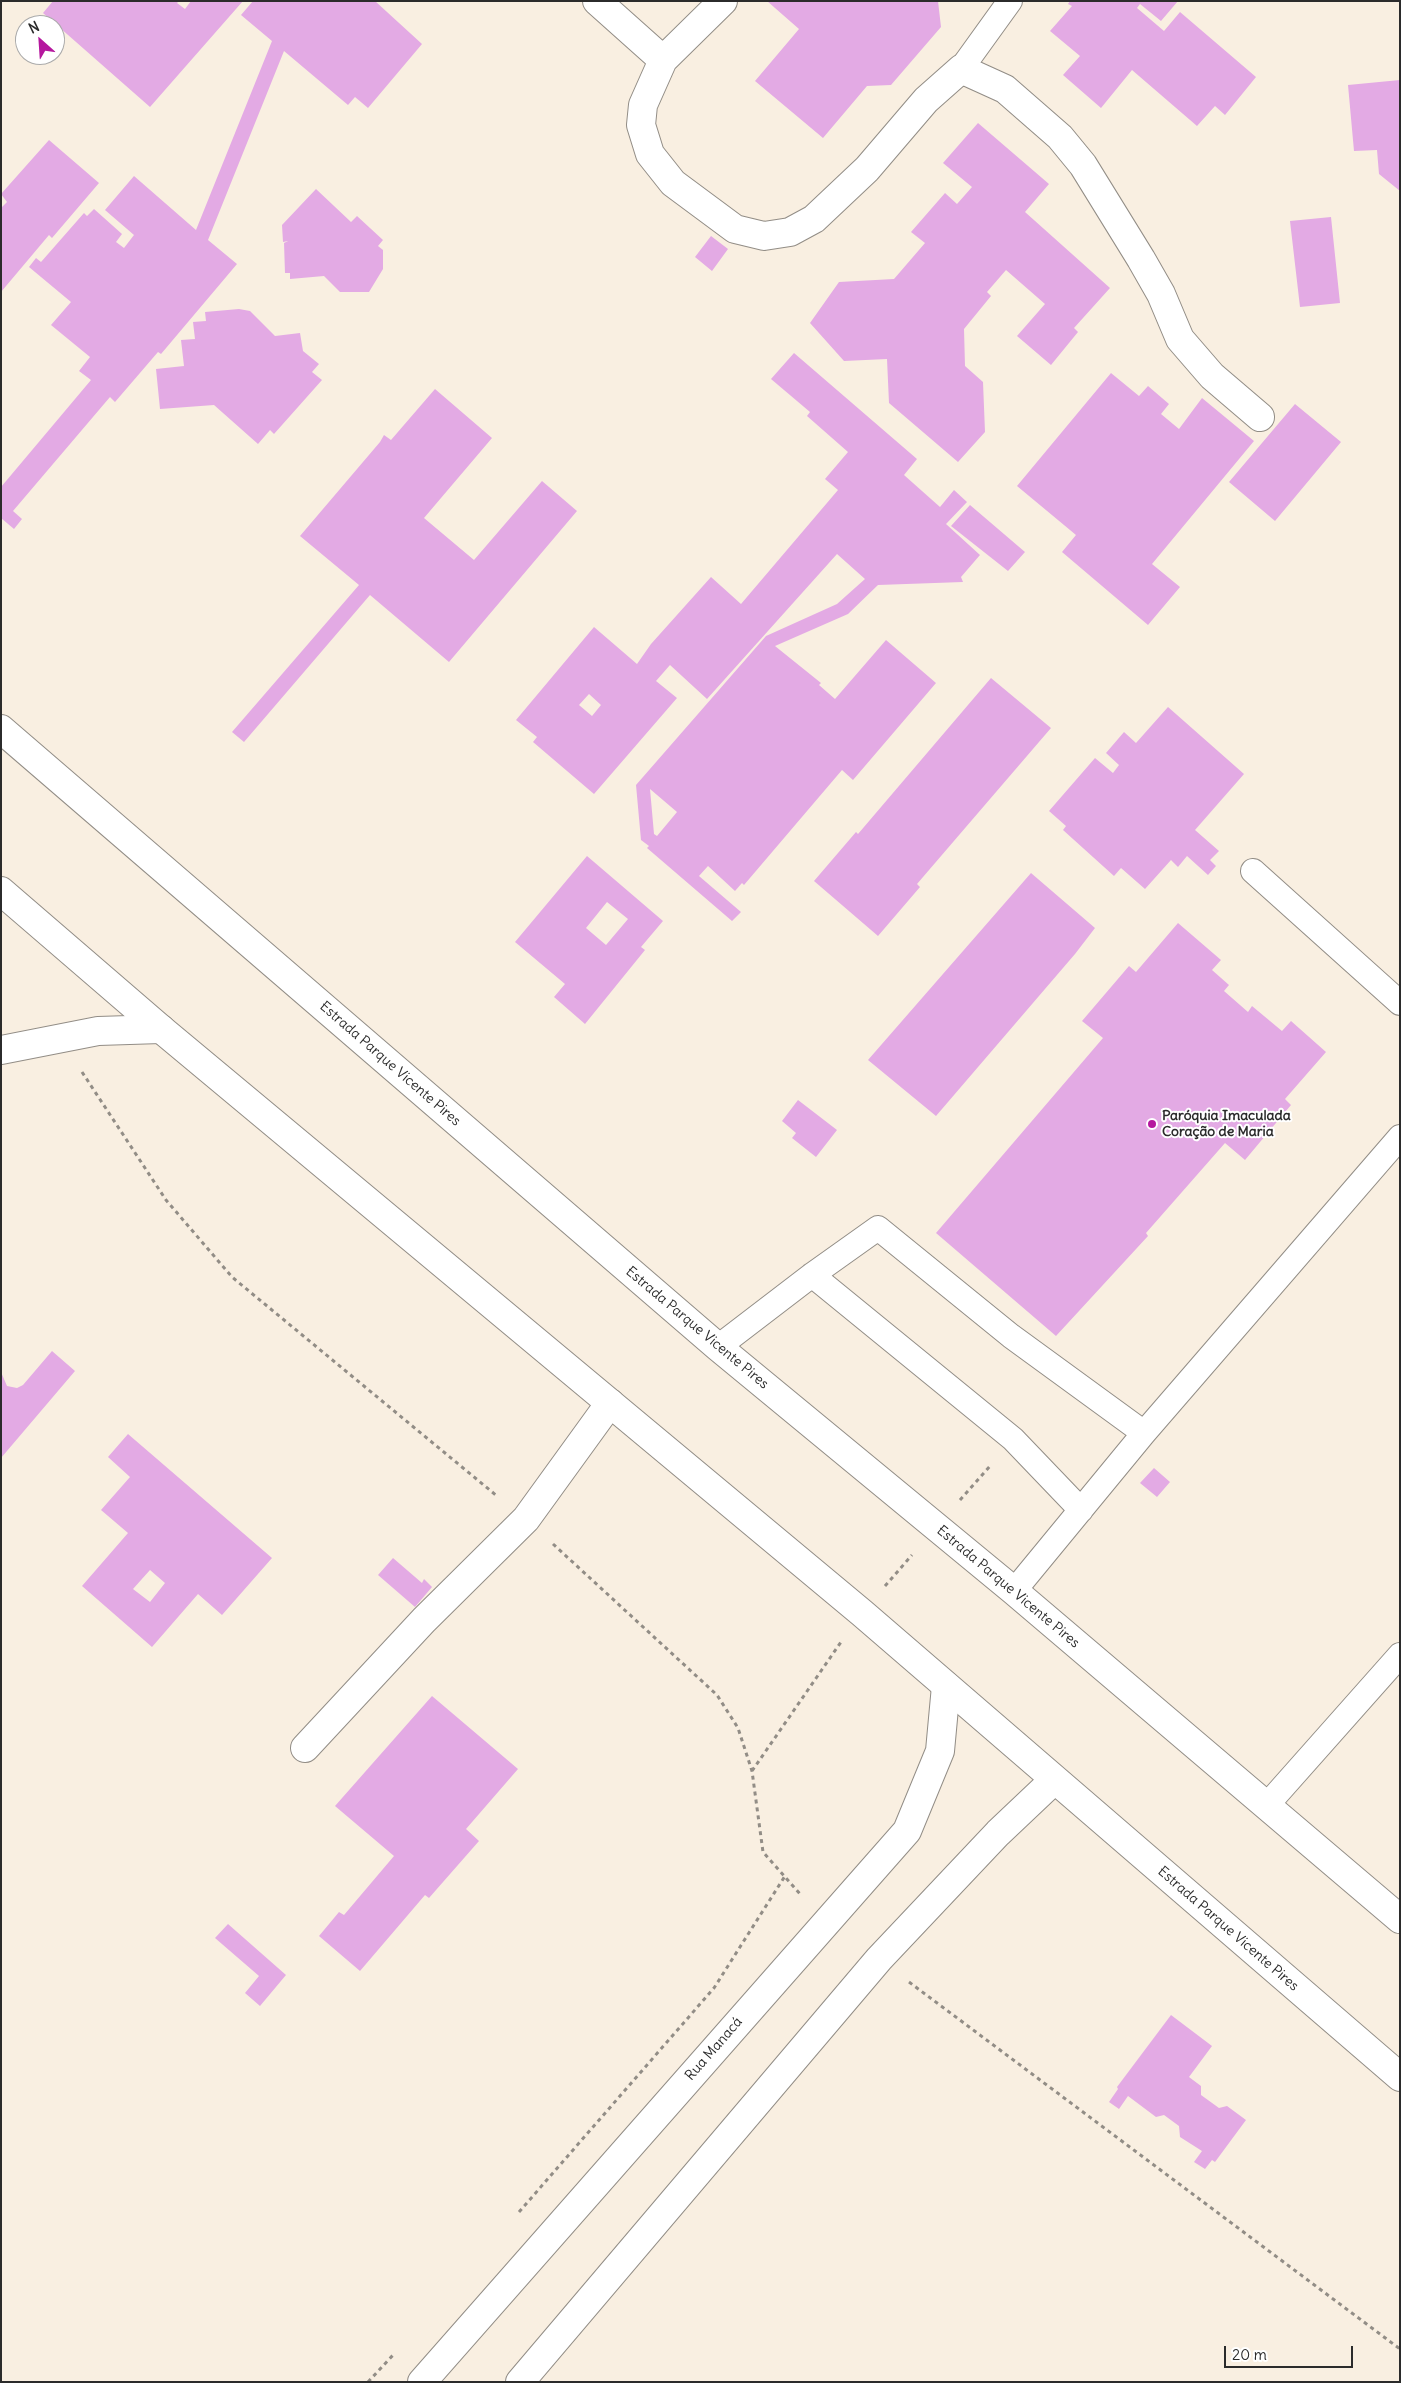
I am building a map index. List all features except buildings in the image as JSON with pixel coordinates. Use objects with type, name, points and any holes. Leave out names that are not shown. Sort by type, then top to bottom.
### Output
[{"type":"main road","points":[[597,1],[663,60]]},
{"type":"main road","points":[[723,1],[663,60],[644,105],[641,126],[650,154],[673,183],[735,229],[764,236],[790,232],[814,220],[867,170],[926,100],[961,69],[1005,89],[1060,137],[1083,165],[1141,259],[1161,294],[1180,339],[1212,376],[1260,417]]},
{"type":"main road","name":"Estrada Parque Vicente Pires","points":[[1,729],[718,1347],[1014,1591],[1400,1919]]},
{"type":"main road","name":"Estrada Parque Vicente Pires","points":[[1,891],[162,1029],[862,1612],[1054,1780],[1400,2077]]},
{"type":"main road","points":[[1,1050],[98,1031],[162,1029]]},
{"type":"main road","points":[[306,1748],[424,1620],[526,1520],[610,1403]]},
{"type":"main road","name":"Rua Manacá","points":[[422,2382],[907,1831],[940,1751],[946,1686]]},
{"type":"main road","points":[[520,2382],[879,1960],[998,1833],[1054,1780]]},
{"type":"lane","points":[[961,69],[1010,1]]},
{"type":"lane","points":[[1253,871],[1400,1003]]},
{"type":"lane","points":[[1014,1591],[1144,1433],[1400,1137]]},
{"type":"lane","points":[[718,1347],[812,1275],[878,1228],[1011,1336],[1144,1433]]},
{"type":"lane","points":[[812,1275],[1013,1439],[1081,1510]]},
{"type":"lane","points":[[1267,1805],[1400,1655]]},
{"type":"path","points":[[44,1043],[82,1072],[166,1200],[232,1277],[526,1520],[717,1695],[738,1728],[752,1771],[763,1852],[826,1921]]},
{"type":"path","points":[[517,2214],[714,1988],[785,1876]]},
{"type":"path","points":[[879,1960],[1400,2348]]},
{"type":"path","points":[[368,2382],[400,2348]]},
{"type":"place","name":"Paróquia Imaculada Coração de Maria","points":[[1152,1124]]}]
